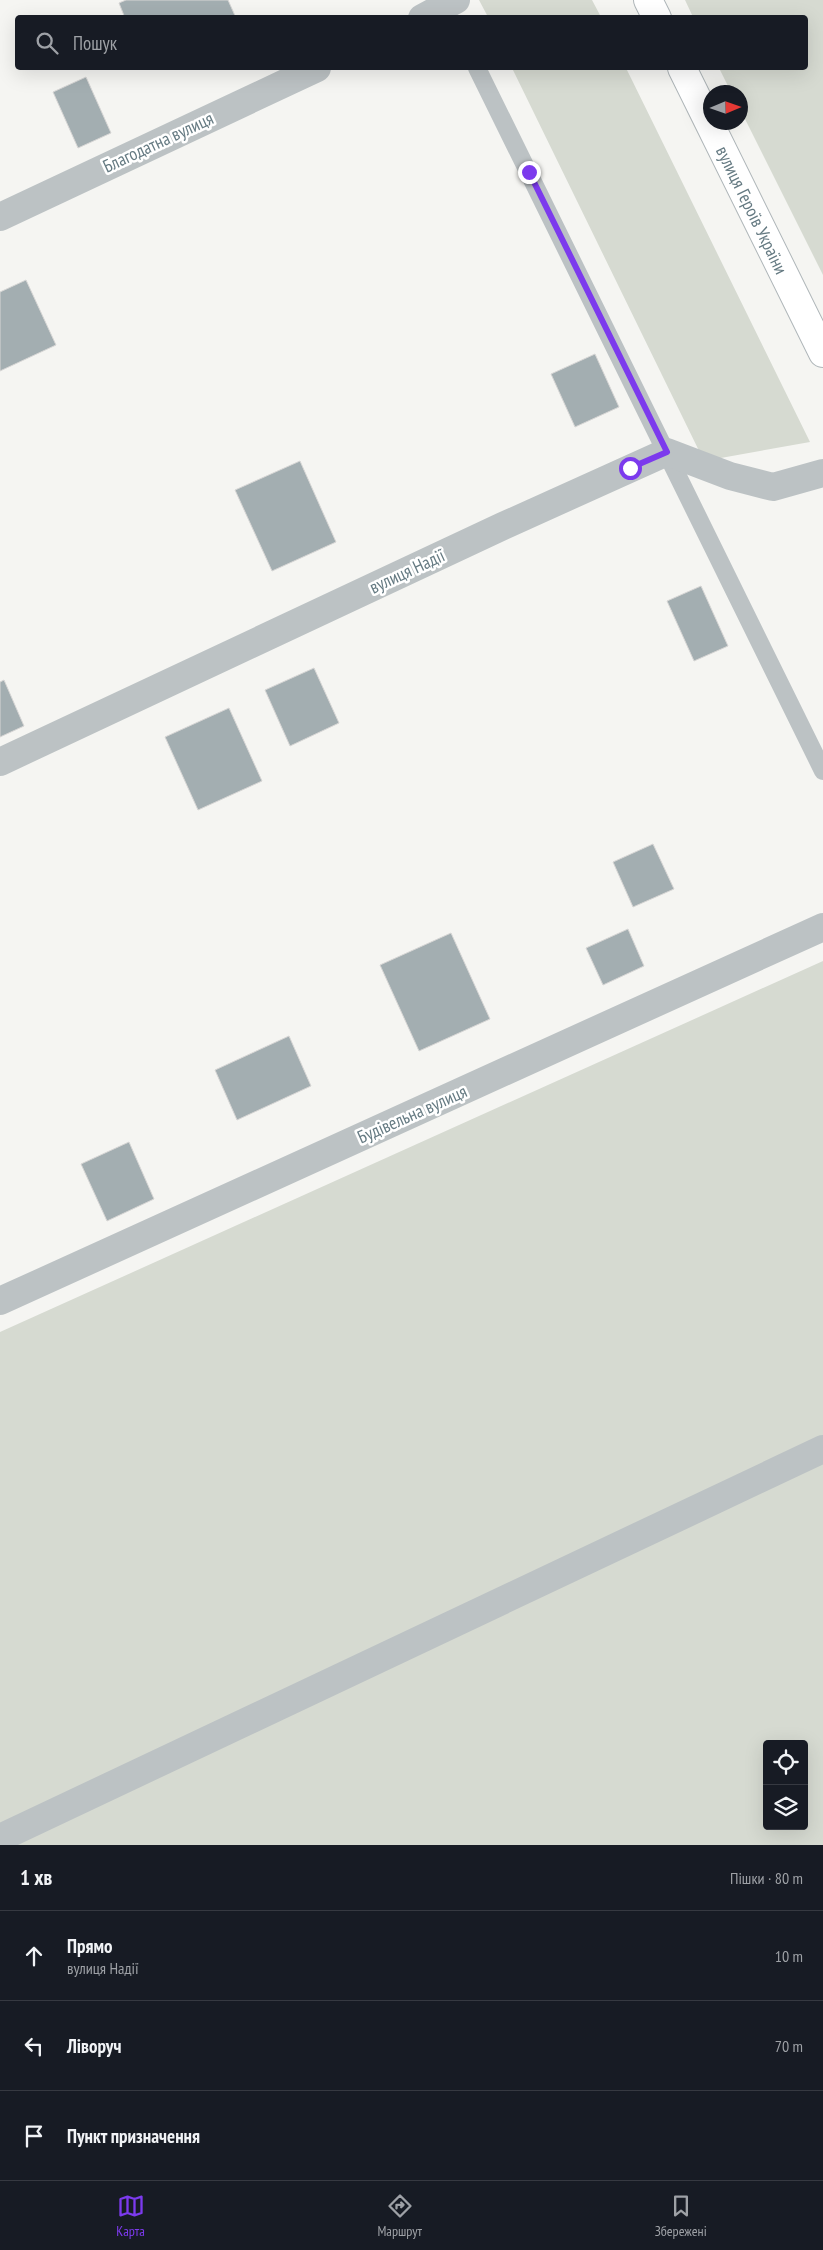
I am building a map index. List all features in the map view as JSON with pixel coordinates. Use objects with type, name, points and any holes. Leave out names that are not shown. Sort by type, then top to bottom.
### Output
[{"type":"main road","points":[[648,0],[656,15]]},
{"type":"main road","name":"вулиця Героїв України","points":[[683,70],[823,353]]},
{"type":"street","points":[[429,15],[450,6]]},
{"type":"street","name":"Благодатна вулиця","points":[[0,217],[312,70]]},
{"type":"street","points":[[667,452],[730,476],[773,487],[823,473]]},
{"type":"street","name":"вулиця Надії","points":[[0,762],[494,530],[667,452]]},
{"type":"street","name":"Будівельна вулиця","points":[[0,1301],[823,927]]},
{"type":"street","points":[[0,1838],[823,1449]]},
{"type":"lane","points":[[478,70],[823,771]]},
{"type":"shaded area","points":[[479,0],[592,0],[600,15],[487,15]]},
{"type":"shaded area","points":[[685,0],[823,0],[823,275],[748,125],[748,85],[728,85],[720,70],[808,70],[808,15],[692,15]]},
{"type":"shaded area","points":[[513,70],[627,70],[810,442],[704,461]]},
{"type":"shaded area","points":[[823,961],[823,1845],[0,1845],[0,1332]]},
{"type":"building","points":[[126,0],[228,0],[235,15],[124,15],[119,3]]},
{"type":"building","points":[[86,77],[111,133],[78,148],[53,92]]},
{"type":"building","points":[[26,280],[56,345],[0,371],[0,292]]},
{"type":"building","points":[[595,354],[619,407],[575,427],[551,374]]},
{"type":"building","points":[[300,461],[336,542],[272,571],[235,490]]},
{"type":"building","points":[[701,586],[728,646],[694,661],[667,601]]},
{"type":"building","points":[[314,668],[339,723],[290,746],[265,690]]},
{"type":"building","points":[[4,680],[24,726],[0,737],[0,682]]},
{"type":"building","points":[[229,708],[262,781],[198,810],[165,737]]},
{"type":"building","points":[[653,844],[674,889],[633,907],[613,862]]},
{"type":"building","points":[[628,929],[644,966],[603,985],[586,948]]},
{"type":"building","points":[[451,933],[490,1019],[419,1051],[380,965]]},
{"type":"building","points":[[289,1036],[311,1086],[237,1120],[215,1070]]},
{"type":"building","points":[[129,1142],[154,1199],[107,1221],[81,1164]]},
{"type":"route","points":[[529,172],[667,452],[630,468]]}]
